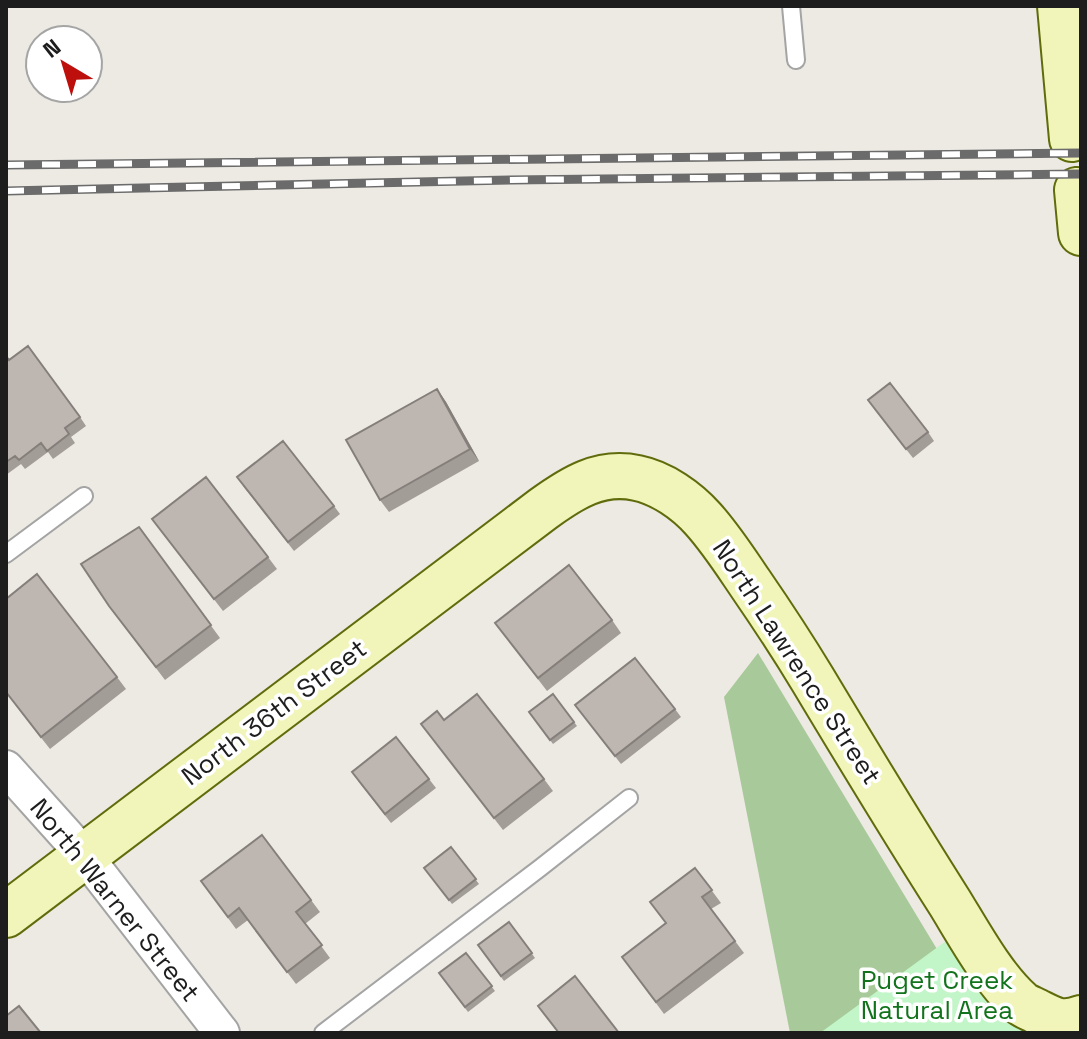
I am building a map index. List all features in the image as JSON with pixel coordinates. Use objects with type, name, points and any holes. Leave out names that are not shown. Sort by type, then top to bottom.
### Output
[{"type":"street","points":[[1068,27],[1072,139]]},
{"type":"street","name":"North Lawrence Street","points":[[543,509],[591,480],[622,476],[639,478],[661,487],[701,517],[729,551],[786,635],[986,960],[1021,1004],[1054,1021],[1068,1023],[1081,1018]]},
{"type":"street","name":"North 36th Street","points":[[6,915],[543,509]]},
{"type":"street","name":"North Warner Street","points":[[6,768],[85,856],[222,1033]]},
{"type":"lane","points":[[791,6],[796,60]]},
{"type":"lane","points":[[6,554],[84,496]]},
{"type":"lane","points":[[323,1033],[629,798]]},
{"type":"green space","points":[[758,653],[975,1012],[999,1033],[790,1033],[724,697]]},
{"type":"green space","name":"Puget Creek Natural Area","points":[[946,941],[973,980],[1052,1033],[820,1033]]},
{"type":"building","points":[[28,346],[80,417],[65,428],[69,434],[47,451],[41,443],[19,460],[15,456],[6,462],[6,356],[9,360]]},
{"type":"building","points":[[890,383],[928,432],[906,449],[868,400]]},
{"type":"building","points":[[437,389],[470,449],[380,500],[346,440]]},
{"type":"building","points":[[283,441],[334,506],[288,542],[237,477]]},
{"type":"building","points":[[206,477],[268,557],[214,599],[152,519]]},
{"type":"building","points":[[139,527],[211,625],[156,667],[81,564]]},
{"type":"building","points":[[569,565],[612,620],[538,678],[495,623]]},
{"type":"building","points":[[37,574],[117,677],[41,737],[6,692],[6,599]]},
{"type":"building","points":[[635,658],[675,709],[615,756],[575,705]]},
{"type":"building","points":[[477,694],[544,779],[494,818],[421,724],[437,711],[444,720]]},
{"type":"building","points":[[553,694],[574,722],[550,740],[529,712]]},
{"type":"building","points":[[396,737],[429,779],[385,814],[352,772]]},
{"type":"building","points":[[262,835],[311,900],[296,912],[322,945],[287,972],[239,908],[228,917],[201,881]]},
{"type":"building","points":[[451,847],[476,879],[449,900],[424,868]]},
{"type":"building","points":[[695,868],[712,890],[702,897],[735,941],[656,1002],[622,957],[666,923],[650,902]]},
{"type":"building","points":[[509,922],[532,953],[501,976],[478,945]]},
{"type":"building","points":[[466,953],[492,986],[465,1007],[439,973]]},
{"type":"building","points":[[575,976],[619,1033],[559,1033],[538,1006]]},
{"type":"building","points":[[19,1006],[41,1033],[6,1033],[6,1016]]},
{"type":"railway","points":[[6,165],[1081,153]]},
{"type":"railway","points":[[6,191],[510,180],[1081,174]]}]
